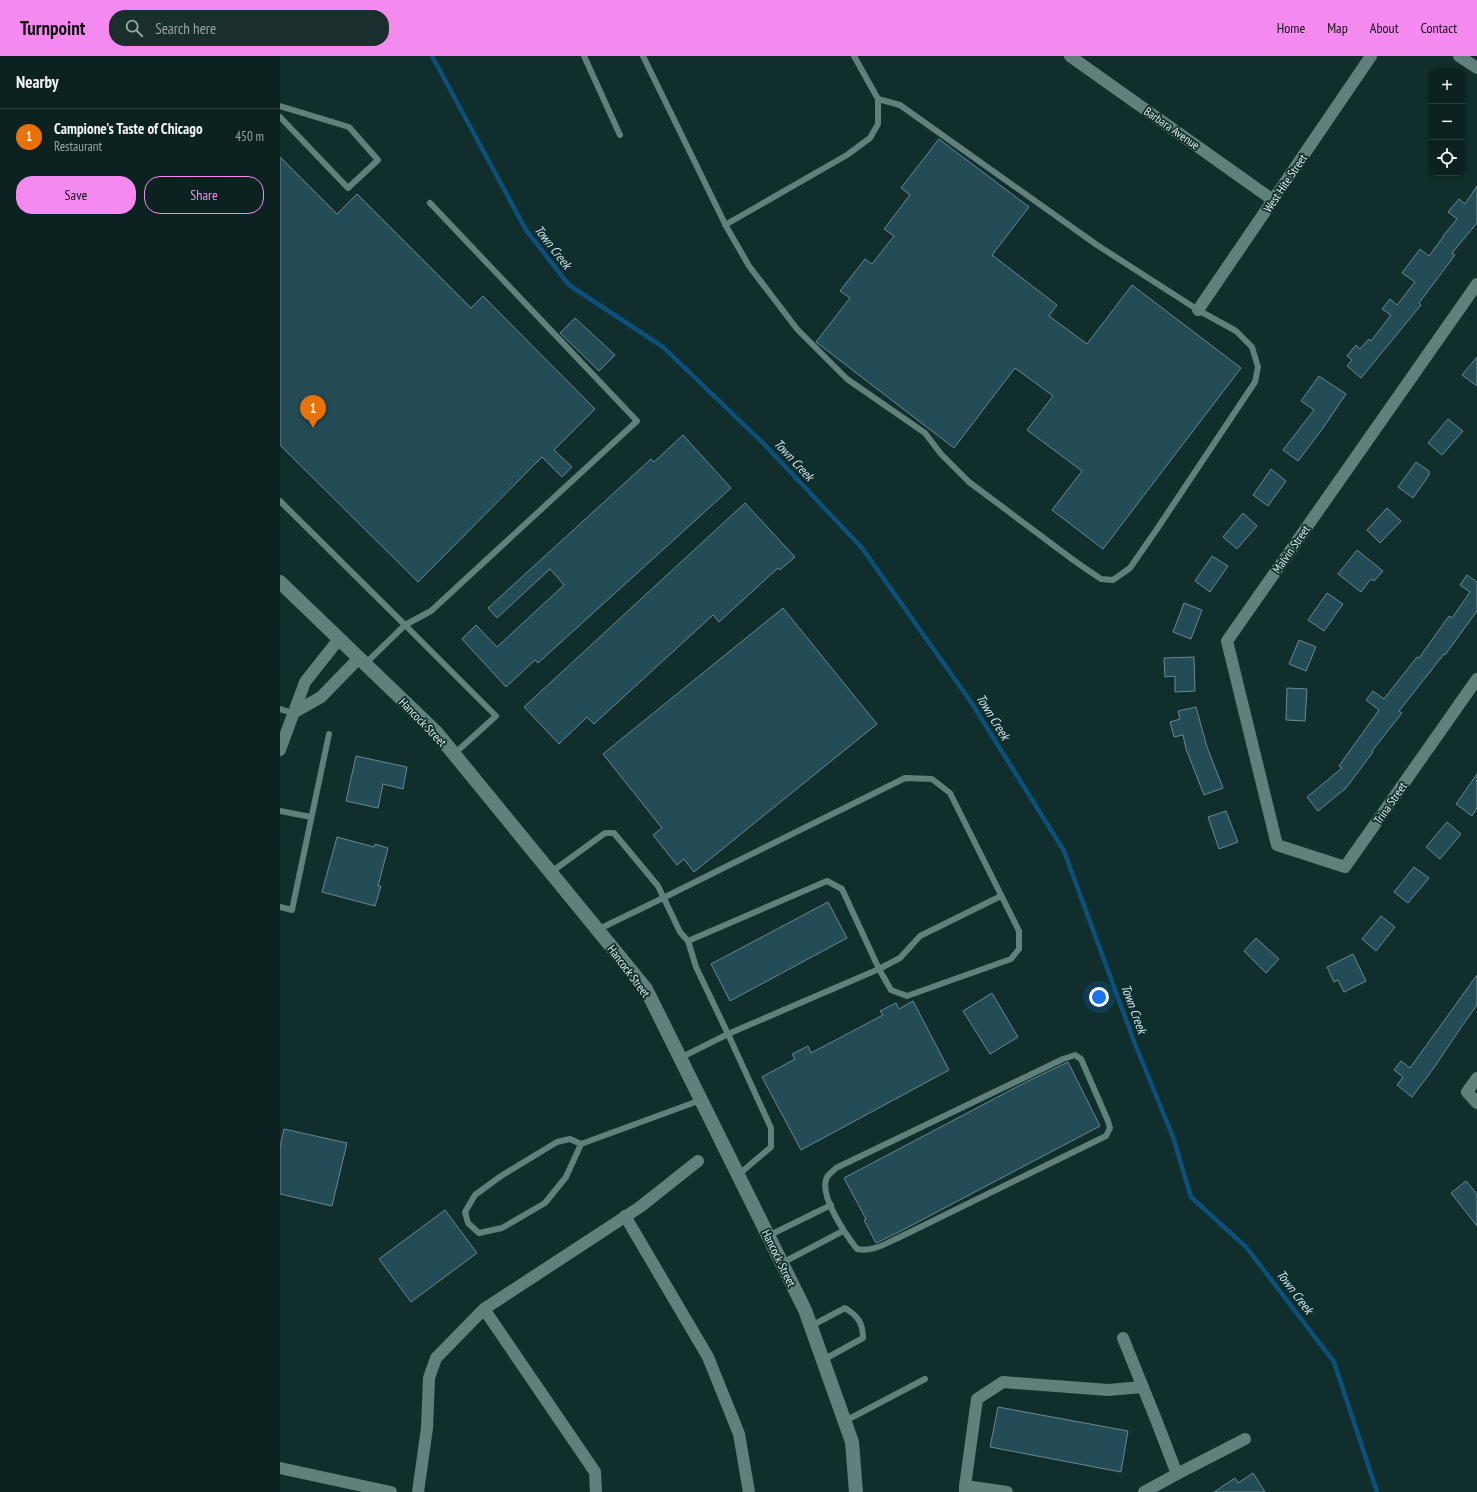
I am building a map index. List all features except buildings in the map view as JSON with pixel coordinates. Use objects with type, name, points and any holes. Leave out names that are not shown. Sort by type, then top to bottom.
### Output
[{"type":"street","name":"Barbara Avenue","points":[[1070,56],[1273,200]]},
{"type":"street","name":"West Hite Street","points":[[1198,310],[1371,56]]},
{"type":"street","points":[[1460,56],[1477,68]]},
{"type":"street","name":"Malvin Street","points":[[1276,845],[1226,641],[1477,284]]},
{"type":"street","name":"Hancock Street","points":[[280,582],[436,732],[646,989],[805,1310],[852,1442],[856,1492]]},
{"type":"street","points":[[280,750],[305,682],[339,639]]},
{"type":"street","points":[[293,713],[321,697],[362,661]]},
{"type":"street","name":"Trina Street","points":[[1276,845],[1345,867],[1477,679]]},
{"type":"street","points":[[1477,1078],[1467,1092],[1477,1103]]},
{"type":"street","points":[[418,1492],[427,1428],[429,1378],[436,1358],[484,1309],[640,1207],[698,1161]]},
{"type":"street","points":[[625,1216],[708,1357],[740,1434],[749,1492]]},
{"type":"street","points":[[484,1309],[595,1472],[596,1492]]},
{"type":"street","points":[[1123,1338],[1176,1474]]},
{"type":"street","points":[[1007,1492],[965,1489],[977,1399],[1003,1382],[1108,1390],[1143,1387]]},
{"type":"street","points":[[1144,1492],[1245,1439]]},
{"type":"street","points":[[280,1468],[391,1492]]},
{"type":"lane","points":[[584,56],[620,135]]},
{"type":"lane","points":[[643,56],[726,225],[749,266],[797,329],[842,374],[925,433],[941,454],[969,482],[1101,579],[1113,580],[1130,568],[1255,382],[1258,367],[1252,347],[1236,332],[1198,310],[1097,245],[900,105],[878,99]]},
{"type":"lane","points":[[726,225],[846,154],[870,138],[878,124],[878,99],[854,56]]},
{"type":"lane","points":[[280,106],[349,127],[378,160],[348,188],[280,117]]},
{"type":"lane","points":[[362,661],[405,625],[432,611],[637,421],[430,203]]},
{"type":"lane","points":[[280,501],[496,716],[454,754]]},
{"type":"lane","points":[[280,709],[293,713]]},
{"type":"lane","points":[[280,907],[292,910],[329,734]]},
{"type":"lane","points":[[597,930],[905,778],[932,779],[950,793],[1019,931],[1019,949],[1011,959],[907,996],[891,990],[879,969],[842,889],[827,881],[688,942]]},
{"type":"lane","points":[[280,811],[311,816]]},
{"type":"lane","points":[[550,872],[605,833],[614,833],[658,886],[680,932],[688,942],[696,967],[771,1128],[771,1147],[738,1175]]},
{"type":"lane","points":[[680,1058],[728,1034],[879,969],[900,958],[920,936],[1001,896]]},
{"type":"lane","points":[[1075,1055],[1081,1059],[1108,1121],[1110,1128],[1106,1136],[898,1238],[874,1248],[864,1250],[857,1249],[843,1231],[831,1205],[826,1193],[825,1184],[827,1176],[836,1168],[1063,1059],[1075,1055]]},
{"type":"lane","points":[[581,1144],[566,1177],[545,1203],[502,1228],[479,1233],[468,1223],[464,1212],[476,1195],[501,1176],[557,1142],[570,1139],[581,1144],[701,1100]]},
{"type":"lane","points":[[768,1236],[831,1205]]},
{"type":"lane","points":[[782,1263],[843,1231]]},
{"type":"lane","points":[[811,1326],[845,1308],[853,1313],[863,1328],[863,1338],[823,1360]]},
{"type":"lane","points":[[845,1421],[925,1379]]},
{"type":"waterway","name":"Town Creek","points":[[432,56],[526,230],[569,285],[663,347],[764,444],[862,548],[971,702],[1064,851],[1135,1044],[1173,1137],[1191,1197],[1247,1248],[1334,1362],[1377,1492]]},
{"type":"place","name":"Campione's Taste of Chicago","points":[[313,428]]}]
